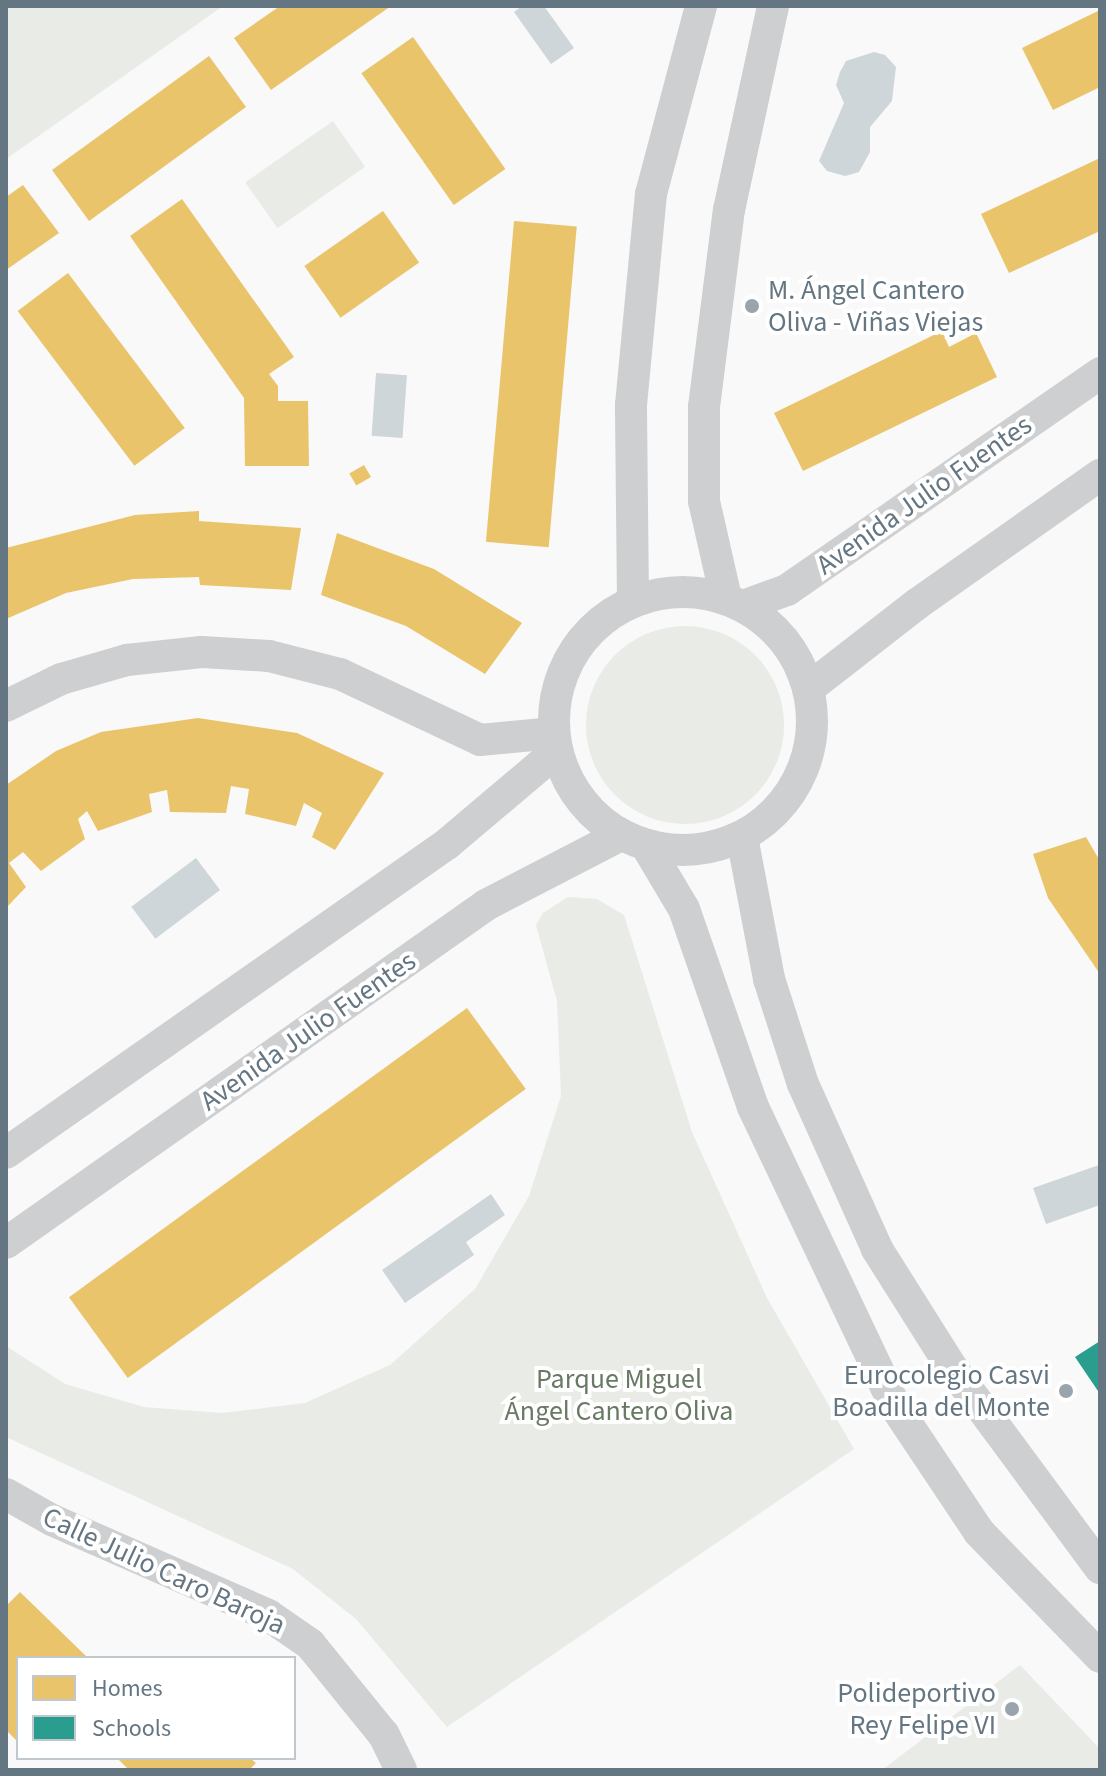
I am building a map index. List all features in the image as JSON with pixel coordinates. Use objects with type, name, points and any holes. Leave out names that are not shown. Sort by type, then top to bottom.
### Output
[{"type":"street","points":[[633,601],[631,405],[651,194],[701,6]]},
{"type":"street","points":[[734,602],[704,501],[704,407],[729,210],[773,6]]},
{"type":"street","name":"Avenida Julio Fuentes","points":[[734,602],[787,590],[1100,373]]},
{"type":"street","points":[[809,688],[917,604],[1100,475]]},
{"type":"street","points":[[633,840],[695,851],[742,837],[771,817],[799,779],[813,723],[809,688],[795,655],[772,627],[734,602],[695,592],[633,601],[598,623],[572,654],[556,692],[555,742],[580,800],[633,840],[684,909],[753,1107],[895,1406],[979,1532],[1100,1657]]},
{"type":"street","points":[[6,706],[61,679],[127,660],[202,652],[269,656],[340,674],[480,740],[555,742]]},
{"type":"street","points":[[6,1153],[447,844],[555,742]]},
{"type":"street","points":[[742,837],[769,979],[803,1084],[877,1249],[952,1368],[1100,1568]]},
{"type":"street","name":"Avenida Julio Fuentes","points":[[6,1243],[486,905],[633,840]]},
{"type":"street","name":"Calle Julio Caro Baroja","points":[[6,1494],[52,1520],[279,1622],[310,1644],[343,1682],[384,1735],[401,1770]]},
{"type":"green space","points":[[6,6],[223,6],[6,159]]},
{"type":"green space","points":[[333,121],[365,167],[277,228],[245,182]]},
{"type":"green space","points":[[685,626],[723,633],[755,655],[777,687],[784,725],[777,763],[755,795],[723,817],[685,824],[647,817],[615,795],[593,763],[586,725],[593,687],[615,655],[647,633]]},
{"type":"green space","name":"Parque Miguel Ángel Cantero Oliva","points":[[568,897],[597,899],[624,915],[692,1132],[767,1298],[854,1449],[447,1727],[356,1619],[293,1569],[6,1437],[6,1346],[65,1384],[144,1407],[222,1413],[305,1403],[390,1365],[475,1289],[529,1196],[561,1096],[557,1001],[536,925],[543,913]]},
{"type":"green space","name":"Polideportivo Rey Felipe VI","points":[[1020,1665],[1100,1749],[1100,1770],[882,1770]]},
{"type":"shaded area","points":[[522,6],[544,6],[574,48],[551,64],[514,12]]},
{"type":"shaded area","points":[[874,52],[885,55],[896,67],[892,101],[870,127],[870,152],[859,172],[845,176],[827,171],[819,161],[844,103],[836,85],[840,72],[846,61]]},
{"type":"shaded area","points":[[376,373],[407,375],[403,438],[372,436]]},
{"type":"shaded area","points":[[196,858],[220,890],[155,939],[131,907]]},
{"type":"shaded area","points":[[1099,1165],[1100,1205],[1046,1224],[1033,1188]]},
{"type":"shaded area","points":[[491,1194],[505,1215],[466,1242],[474,1255],[405,1303],[382,1270]]},
{"type":"building: Homes","points":[[280,6],[391,6],[271,90],[234,38]]},
{"type":"building: Homes","points":[[1100,10],[1100,87],[1053,110],[1022,48]]},
{"type":"building: Homes","points":[[413,37],[505,169],[454,205],[361,73]]},
{"type":"building: Homes","points":[[209,56],[246,107],[89,221],[52,170]]},
{"type":"building: Homes","points":[[1100,158],[1100,231],[1009,273],[981,214]]},
{"type":"building: Homes","points":[[23,185],[59,233],[6,270],[6,197]]},
{"type":"building: Homes","points":[[182,199],[294,357],[269,374],[278,386],[278,401],[308,401],[309,466],[245,466],[244,398],[130,236]]},
{"type":"building: Homes","points":[[383,211],[419,263],[340,318],[304,266]]},
{"type":"building: Homes","points":[[514,221],[577,226],[549,547],[486,542]]},
{"type":"building: Homes","points":[[68,273],[185,428],[134,466],[18,311]]},
{"type":"building: Homes","points":[[942,331],[949,347],[976,333],[997,377],[803,471],[774,413]]},
{"type":"building: Homes","points":[[364,465],[371,477],[356,486],[349,474]]},
{"type":"building: Homes","points":[[199,511],[199,521],[301,528],[291,590],[200,585],[199,577],[133,579],[66,593],[6,619],[6,548],[135,515]]},
{"type":"building: Homes","points":[[337,533],[434,569],[522,623],[485,674],[406,626],[321,595]]},
{"type":"building: Homes","points":[[198,718],[297,733],[384,773],[335,850],[312,837],[322,813],[304,803],[296,826],[245,814],[249,789],[231,786],[226,813],[170,812],[167,790],[149,794],[152,812],[98,831],[87,811],[78,819],[85,839],[41,871],[23,852],[9,863],[26,887],[6,908],[6,785],[56,751],[101,732]]},
{"type":"building: Homes","points":[[1086,837],[1100,861],[1100,974],[1048,898],[1033,854]]},
{"type":"building: Homes","points":[[467,1008],[526,1089],[128,1378],[69,1297]]},
{"type":"building: Homes","points":[[20,1592],[86,1656],[16,1656],[16,1740],[6,1730],[6,1606]]},
{"type":"building: Homes","points":[[119,1760],[252,1760],[256,1763],[249,1770],[129,1770]]},
{"type":"building: Schools","points":[[1100,1341],[1100,1394],[1075,1357]]},
{"type":"place","name":"M. Ángel Cantero Oliva - Viñas Viejas","points":[[752,306]]},
{"type":"place","name":"Eurocolegio Casvi Boadilla del Monte","points":[[1066,1391]]},
{"type":"place","name":"Polideportivo Rey Felipe VI","points":[[1012,1709]]}]
